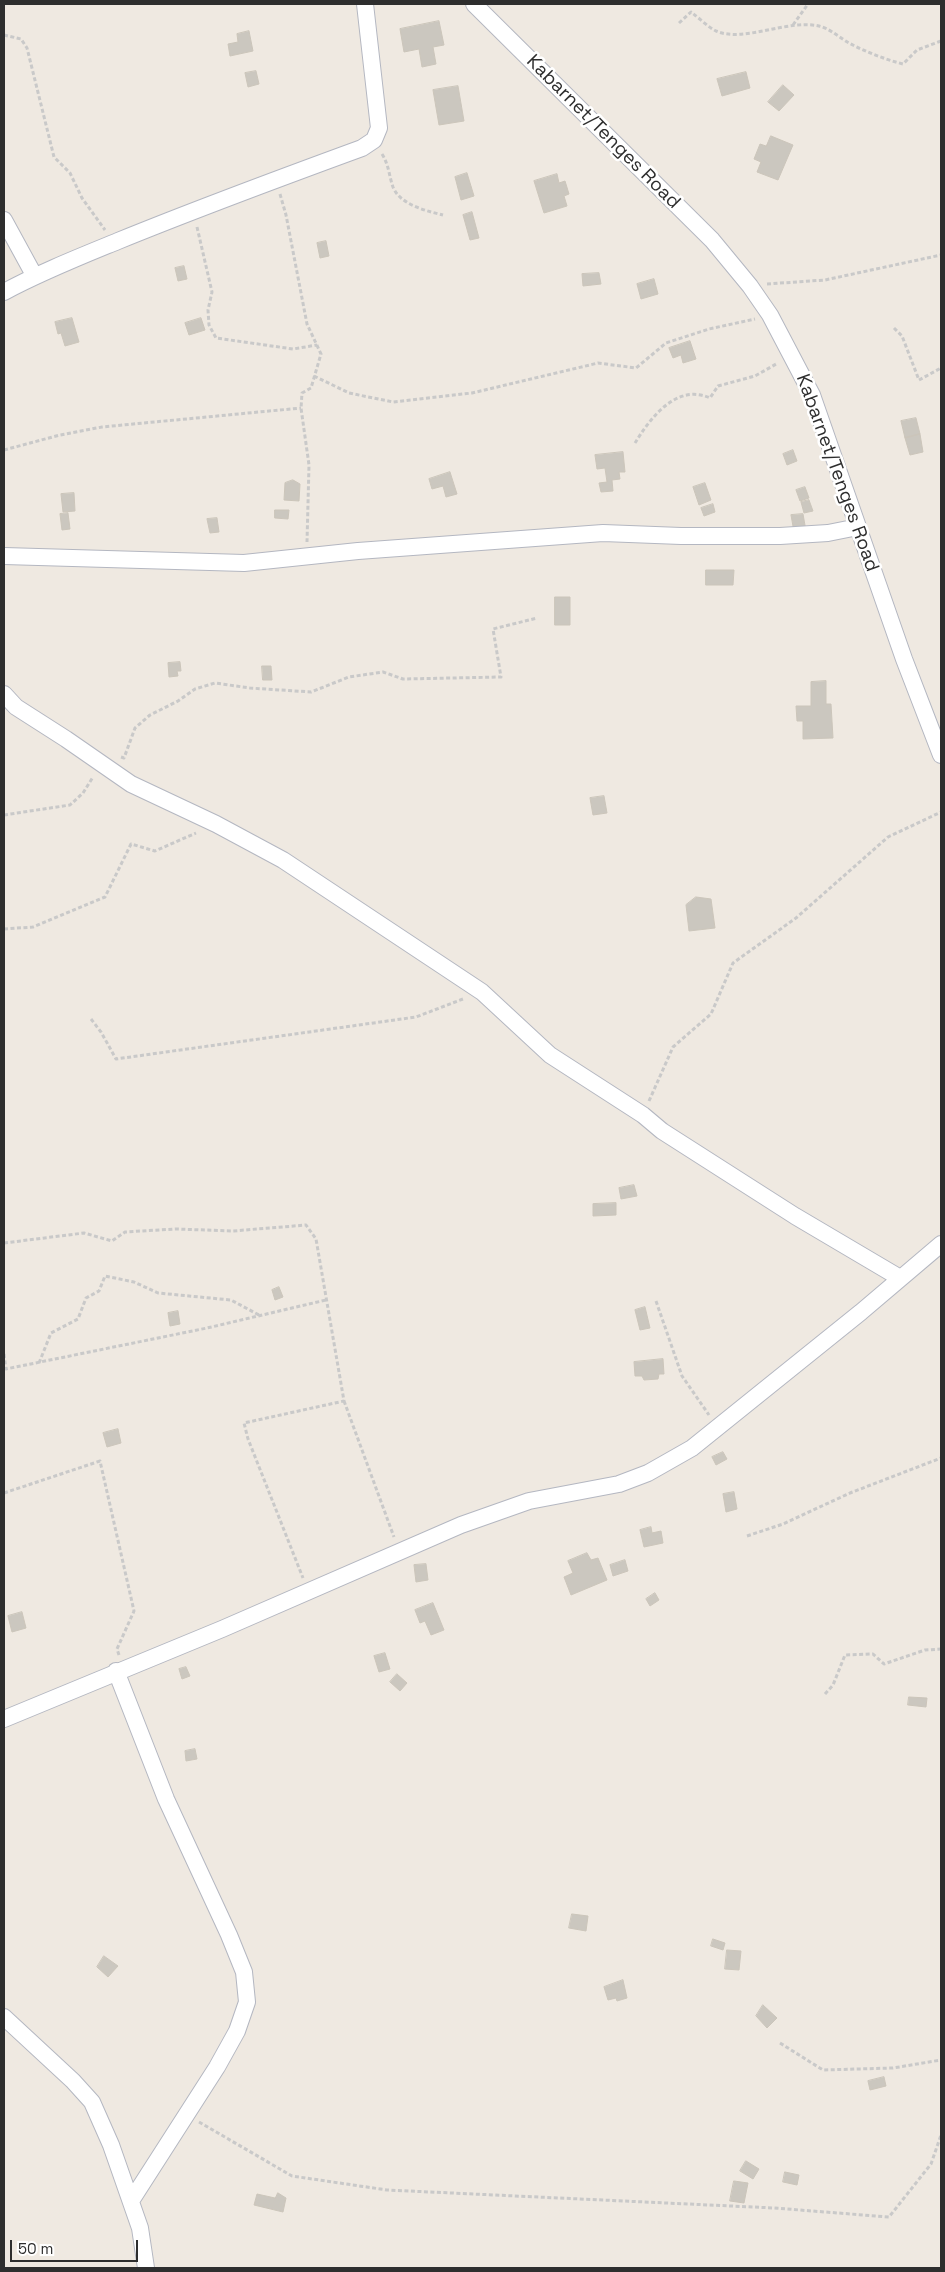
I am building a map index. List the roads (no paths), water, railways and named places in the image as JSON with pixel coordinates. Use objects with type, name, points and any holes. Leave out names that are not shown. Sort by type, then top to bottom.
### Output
[{"type":"street","points":[[4,292],[34,275],[275,179],[362,148],[374,140],[378,128],[365,4]]},
{"type":"street","name":"Kabarnet/Tenges Road","points":[[476,4],[712,240],[750,286],[770,315],[812,395],[904,659],[941,755]]},
{"type":"street","points":[[4,220],[34,275]]},
{"type":"street","points":[[4,556],[244,563],[307,558],[358,551],[603,534],[780,536],[828,533],[858,527]]},
{"type":"street","points":[[4,694],[16,707],[132,784],[216,824],[283,860],[482,992],[550,1055],[795,1216],[900,1278]]},
{"type":"street","points":[[4,1719],[308,1592],[461,1525],[529,1501],[619,1484],[648,1473],[677,1458],[718,1427],[941,1244]]},
{"type":"street","points":[[120,1669],[166,1798],[244,1972],[247,2002],[237,2031],[188,2116],[131,2201]]},
{"type":"street","points":[[4,2017],[73,2081],[92,2102],[108,2138],[140,2228],[146,2268]]}]
